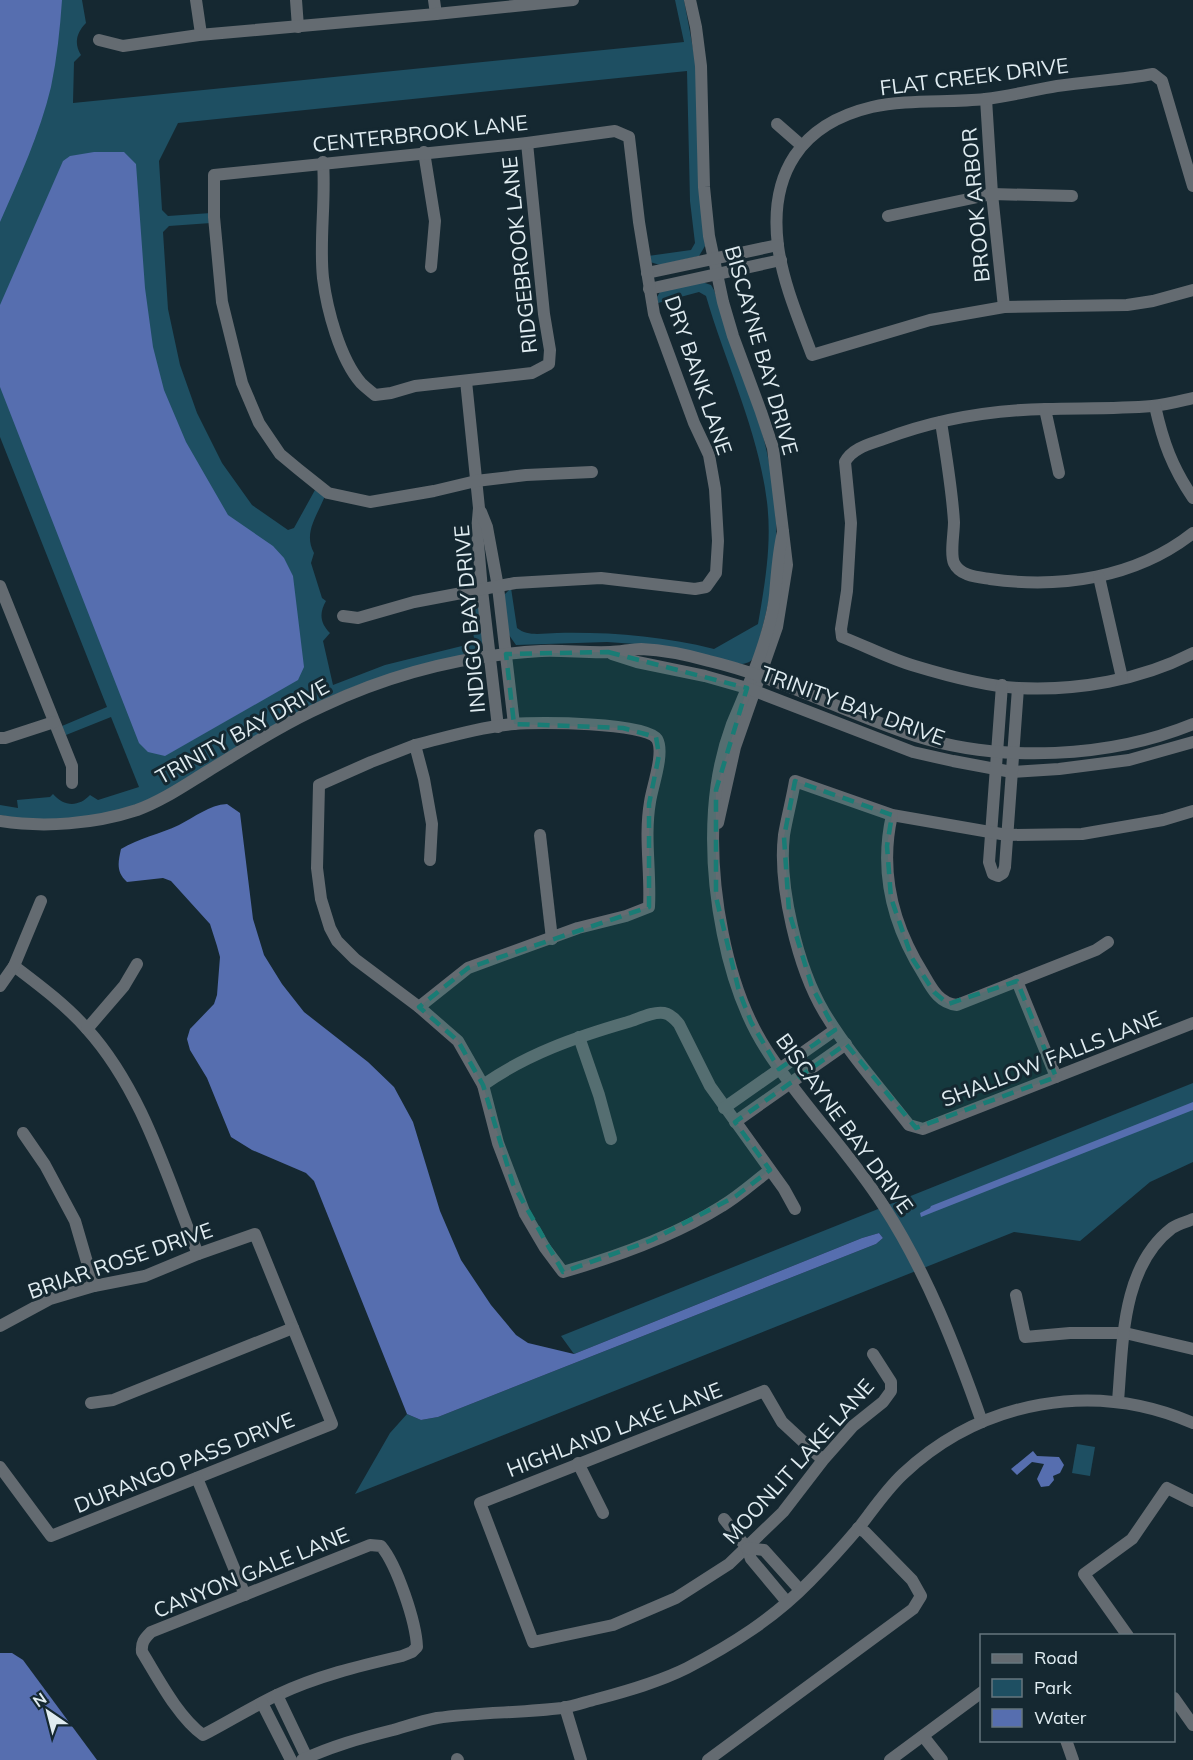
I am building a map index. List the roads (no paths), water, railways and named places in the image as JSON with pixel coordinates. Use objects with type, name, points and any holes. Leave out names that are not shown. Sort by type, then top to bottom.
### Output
[{"type":"street","points":[[196,0],[201,34]]},
{"type":"street","points":[[296,0],[298,27]]},
{"type":"street","points":[[435,0],[436,14]]},
{"type":"street","points":[[99,40],[123,46],[201,34],[298,27],[573,0]]},
{"type":"street","name":"BISCAYNE BAY DRIVE","points":[[690,0],[701,66],[704,187],[713,259],[733,336],[773,448],[783,532],[779,548],[775,596],[757,675],[731,727],[720,765],[716,790],[714,836],[716,897],[729,958],[751,1022],[779,1069],[868,1183],[899,1230],[931,1295],[982,1422]]},
{"type":"street","name":"FLAT CREEK DRIVE","points":[[801,145],[842,116],[874,107],[986,99],[1060,86],[1122,80],[1153,74],[1162,81],[1193,186]]},
{"type":"street","name":"BROOK ARBOR","points":[[986,99],[992,194],[1004,307]]},
{"type":"street","points":[[777,124],[801,145],[791,161],[778,196],[778,245],[801,326],[812,355],[930,320],[1004,307],[1127,305],[1154,301],[1193,290]]},
{"type":"street","name":"CENTERBROOK LANE","points":[[476,481],[434,491],[370,501],[328,493],[280,454],[259,423],[242,383],[222,302],[214,217],[214,175],[323,162],[527,143],[615,131],[629,137]]},
{"type":"street","name":"DRY BANK LANE","points":[[498,587],[515,583],[602,578],[695,589],[706,587],[716,573],[718,541],[715,489],[709,455],[694,423],[658,324],[649,289],[629,137]]},
{"type":"street","name":"RIDGEBROOK LANE","points":[[466,381],[532,372],[549,364],[550,350],[544,314],[527,143]]},
{"type":"street","points":[[424,152],[435,221],[431,267]]},
{"type":"street","points":[[323,162],[325,203],[322,251],[326,290],[333,324],[346,358],[361,383],[375,395],[414,386],[466,381]]},
{"type":"street","points":[[888,216],[992,194],[1072,196]]},
{"type":"street","points":[[646,273],[778,245]]},
{"type":"street","points":[[649,289],[782,260]]},
{"type":"street","name":"INDIGO BAY DRIVE","points":[[466,381],[479,508],[477,531],[482,590],[498,727]]},
{"type":"street","points":[[1193,398],[1155,406],[1045,409],[941,422],[891,436],[862,447],[849,455],[845,462],[850,532],[847,591],[841,629],[842,637],[912,666],[976,682],[1018,688],[1068,687],[1122,678],[1153,669],[1193,653]]},
{"type":"street","points":[[1155,406],[1163,442],[1180,479],[1193,498]]},
{"type":"street","points":[[1045,409],[1059,473]]},
{"type":"street","points":[[941,422],[952,500],[953,562],[969,576],[1022,583],[1064,582],[1099,577],[1141,563],[1193,533]]},
{"type":"street","points":[[476,481],[526,475],[592,472]]},
{"type":"street","name":"INDIGO BAY DRIVE","points":[[479,508],[486,527],[498,587],[514,724]]},
{"type":"street","points":[[1099,577],[1122,678]]},
{"type":"street","points":[[0,586],[72,766],[72,783]]},
{"type":"street","points":[[343,616],[358,618],[414,602],[498,587]]},
{"type":"street","name":"TRINITY BAY DRIVE","points":[[0,821],[30,825],[62,824],[137,810],[324,705],[390,679],[431,667],[506,654],[559,651],[608,652],[640,649],[676,654],[757,675],[917,736],[1013,754],[1111,747],[1193,724]]},
{"type":"street","name":"TRINITY BAY DRIVE","points":[[608,652],[637,662],[705,676],[751,689],[913,752],[953,762],[1012,772],[1130,760],[1193,742]]},
{"type":"street","points":[[1002,685],[989,869],[998,876],[1003,873],[1005,867],[1018,688]]},
{"type":"street","points":[[0,738],[54,722]]},
{"type":"street","points":[[419,1007],[468,968],[578,928],[626,916],[648,907],[649,804],[660,746],[656,737],[643,730],[579,724],[514,724],[416,745],[319,785],[317,868],[321,899],[330,928],[338,941],[355,959],[419,1007],[458,1041],[483,1085],[498,1143],[525,1214],[545,1248],[563,1272],[598,1262],[705,1216],[770,1170]]},
{"type":"street","points":[[416,745],[432,824],[430,860]]},
{"type":"street","points":[[735,1122],[846,1044],[822,1009],[812,987],[795,940],[789,912],[785,887],[784,837],[795,782],[892,815],[1007,836],[1082,834],[1163,820],[1193,811]]},
{"type":"street","points":[[892,815],[887,846],[888,871],[891,898],[898,926],[912,957],[943,1002],[957,1005],[1096,950],[1108,942]]},
{"type":"street","points":[[540,835],[552,939]]},
{"type":"street","points":[[0,986],[14,966],[41,901]]},
{"type":"street","points":[[87,1029],[124,986],[137,963]]},
{"type":"street","points":[[14,966],[52,996],[87,1029],[118,1072],[148,1127],[198,1254]]},
{"type":"street","points":[[1017,981],[1056,1077]]},
{"type":"street","points":[[483,1085],[532,1056],[579,1037],[664,1013],[679,1024],[698,1065],[724,1108],[770,1170],[795,1209]]},
{"type":"street","name":"SHALLOW FALLS LANE","points":[[846,1044],[909,1125],[922,1129],[1193,1023]]},
{"type":"street","points":[[724,1108],[835,1030]]},
{"type":"street","points":[[579,1037],[611,1139]]},
{"type":"street","points":[[23,1133],[45,1165],[75,1221],[94,1286]]},
{"type":"street","points":[[1118,1401],[1130,1296],[1137,1276],[1151,1250],[1173,1228],[1193,1219]]},
{"type":"street","name":"BRIAR ROSE DRIVE","points":[[0,1326],[50,1299],[94,1286],[145,1276],[255,1234],[293,1328]]},
{"type":"street","points":[[1016,1295],[1025,1337],[1070,1333],[1125,1333],[1193,1349]]},
{"type":"street","points":[[91,1402],[113,1400],[293,1328]]},
{"type":"street","name":"DURANGO PASS DRIVE","points":[[0,1467],[51,1536],[332,1424],[293,1328]]},
{"type":"street","name":"MOONLIT LAKE LANE","points":[[533,1642],[613,1625],[676,1598],[729,1564],[783,1512],[823,1460],[853,1426],[883,1402],[891,1391],[891,1382],[873,1354]]},
{"type":"street","name":"HIGHLAND LAKE LANE","points":[[533,1642],[480,1503],[764,1391],[782,1422],[823,1460]]},
{"type":"street","points":[[291,1760],[262,1703],[277,1695],[306,1759],[331,1746],[436,1719],[565,1707],[622,1692],[677,1673],[732,1644],[787,1602],[858,1527],[891,1486],[913,1465],[945,1441],[982,1422],[1009,1412],[1056,1402],[1096,1400],[1118,1401],[1193,1422]]},
{"type":"street","points":[[578,1463],[603,1513]]},
{"type":"street","points":[[197,1478],[245,1595]]},
{"type":"street","points":[[1127,1634],[1084,1574],[1132,1539],[1167,1488],[1193,1501]]},
{"type":"street","points":[[724,1519],[747,1548],[751,1559],[787,1602]]},
{"type":"street","points":[[708,1760],[913,1609],[921,1596],[912,1580],[858,1527]]},
{"type":"street","name":"CANYON GALE LANE","points":[[262,1703],[203,1735],[194,1728],[167,1691],[142,1652],[141,1644],[151,1632],[370,1545],[381,1546],[389,1556],[402,1588],[411,1615],[417,1647],[412,1652],[333,1673],[277,1695]]},
{"type":"street","points":[[747,1548],[764,1550],[800,1590]]},
{"type":"street","points":[[890,1760],[980,1693]]},
{"type":"street","points":[[1175,1701],[1193,1725]]},
{"type":"street","points":[[565,1707],[581,1760]]},
{"type":"street","points":[[923,1736],[942,1760]]},
{"type":"street","points":[[1067,1742],[1073,1760]]},
{"type":"water","points":[[0,0],[62,0],[51,87],[28,156],[0,222]]},
{"type":"water","points":[[94,152],[124,152],[136,164],[145,288],[153,347],[164,390],[186,442],[228,515],[273,546],[284,558],[293,576],[304,667],[298,680],[165,756],[148,752],[139,743],[0,387],[0,305],[63,161],[70,156]]},
{"type":"water","points":[[227,804],[240,813],[253,919],[264,955],[282,984],[304,1012],[368,1062],[394,1087],[413,1122],[440,1211],[461,1260],[491,1305],[516,1335],[528,1343],[574,1354],[862,1238],[879,1233],[883,1238],[876,1244],[438,1417],[421,1420],[407,1414],[314,1181],[306,1173],[252,1150],[231,1137],[207,1078],[190,1050],[187,1039],[190,1029],[214,1004],[217,995],[220,957],[210,924],[171,881],[163,878],[127,882],[119,871],[121,849],[179,825],[208,809]]},
{"type":"water","points":[[1193,1102],[1193,1110],[921,1217],[920,1213],[931,1206]]},
{"type":"water","points":[[1033,1451],[1037,1456],[1059,1457],[1064,1465],[1060,1473],[1053,1476],[1054,1480],[1049,1486],[1041,1487],[1037,1479],[1044,1464],[1032,1462],[1017,1475],[1011,1469]]},
{"type":"water","points":[[0,1653],[12,1653],[23,1660],[97,1760],[0,1760]]}]
